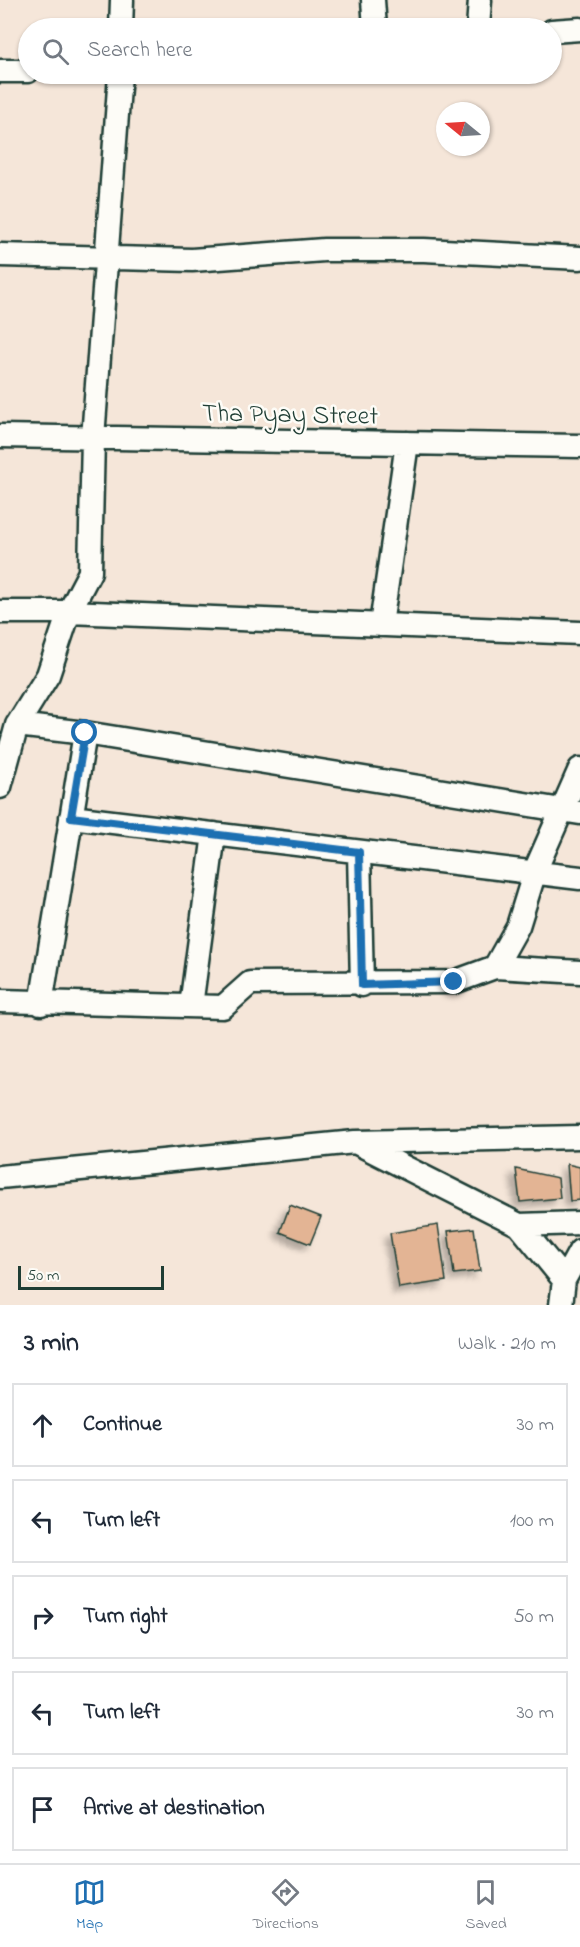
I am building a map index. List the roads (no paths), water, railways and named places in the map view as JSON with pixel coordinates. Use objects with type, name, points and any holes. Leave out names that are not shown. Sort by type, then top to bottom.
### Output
[{"type":"street","points":[[121,18],[122,0]]},
{"type":"street","points":[[373,0],[374,18]]},
{"type":"street","points":[[479,18],[480,0]]},
{"type":"street","points":[[562,30],[580,29]]},
{"type":"street","points":[[0,71],[18,71]]},
{"type":"street","points":[[0,787],[17,725],[48,675],[69,612],[90,572],[93,438],[119,84]]},
{"type":"street","points":[[0,255],[192,260],[324,250],[436,251],[580,258]]},
{"type":"street","name":"Tha Pyay Street","points":[[0,436],[580,446]]},
{"type":"street","points":[[381,625],[407,443]]},
{"type":"street","points":[[0,612],[69,612],[580,633]]},
{"type":"street","points":[[17,725],[85,733],[571,811]]},
{"type":"street","points":[[41,1004],[85,733]]},
{"type":"street","points":[[495,967],[518,926],[535,872],[571,811],[580,769]]},
{"type":"street","points":[[71,817],[580,878]]},
{"type":"street","points":[[191,1006],[214,834]]},
{"type":"street","points":[[359,852],[362,985]]},
{"type":"street","points":[[0,1001],[41,1004],[223,1007],[250,983],[362,985],[454,982],[495,967],[580,972]]},
{"type":"street","points":[[0,1177],[355,1142],[580,1137]]},
{"type":"street","points":[[355,1142],[519,1225],[564,1280]]},
{"type":"street","points":[[519,1225],[580,1223]]},
{"type":"street","points":[[561,1305],[564,1280],[580,1251]]}]
